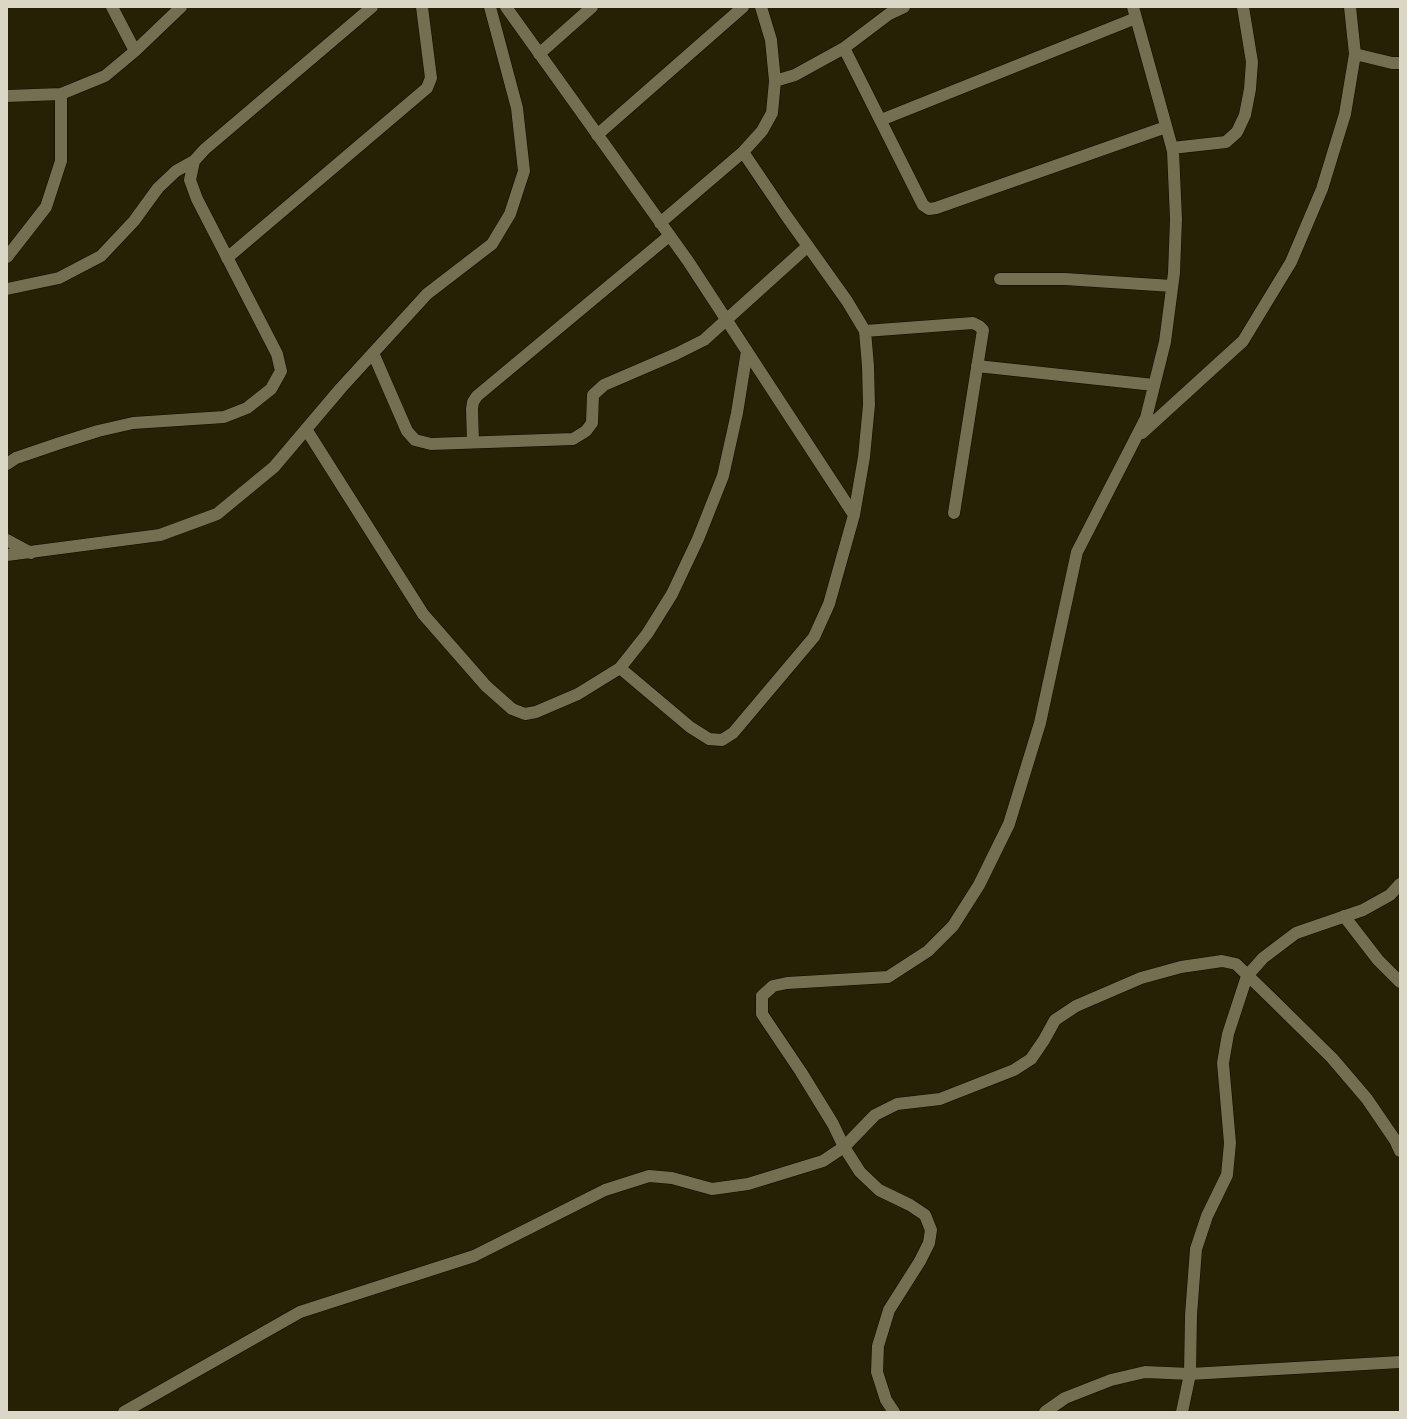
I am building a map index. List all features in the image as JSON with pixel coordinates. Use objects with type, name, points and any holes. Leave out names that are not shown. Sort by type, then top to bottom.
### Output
[{"type":"street","points":[[112,7],[136,51]]},
{"type":"street","points":[[7,96],[61,94],[105,76],[136,51],[180,7]]},
{"type":"street","points":[[7,289],[59,278],[101,256],[134,220],[158,188],[176,171],[194,161],[211,144],[372,7]]},
{"type":"street","points":[[227,258],[427,88],[431,78],[422,7]]},
{"type":"street","points":[[7,555],[160,535],[217,514],[274,467],[341,388],[427,294],[492,244],[510,214],[524,171],[517,108],[490,7]]},
{"type":"street","points":[[506,7],[669,236],[747,350],[854,515]]},
{"type":"street","points":[[539,54],[592,7]]},
{"type":"street","points":[[597,135],[743,7]]},
{"type":"street","points":[[660,223],[743,152],[762,131],[772,113],[775,81],[771,40],[761,7]]},
{"type":"street","points":[[775,81],[795,75],[844,48],[885,11],[904,7]]},
{"type":"street","points":[[1172,148],[1226,142],[1237,132],[1244,115],[1250,89],[1252,62],[1243,7]]},
{"type":"street","points":[[1135,439],[1243,341],[1291,262],[1322,189],[1345,114],[1355,54],[1350,7]]},
{"type":"street","points":[[881,120],[1135,12],[1172,148],[1176,219],[1172,286],[1165,342],[1146,418],[1077,552],[1040,723],[1009,824],[979,885],[953,926],[928,951],[888,977],[787,983],[773,986],[762,996],[762,1014],[801,1072],[860,1172],[879,1190],[910,1205],[925,1215],[931,1230],[929,1243],[920,1261],[890,1310],[878,1346],[877,1372],[886,1400],[894,1412]]},
{"type":"street","points":[[844,48],[923,205],[929,209],[936,208],[1166,127]]},
{"type":"street","points":[[1355,54],[1392,63],[1400,63]]},
{"type":"street","points":[[7,257],[46,207],[61,162],[61,94]]},
{"type":"street","points":[[620,668],[690,727],[709,739],[722,740],[733,733],[814,636],[829,604],[854,515],[864,457],[869,405],[865,331],[847,301],[743,152]]},
{"type":"street","points":[[7,464],[16,458],[60,443],[98,431],[133,423],[224,417],[247,408],[271,389],[281,371],[277,354],[197,199],[190,180],[194,161]]},
{"type":"street","points":[[473,442],[472,409],[473,402],[477,396],[669,236]]},
{"type":"street","points":[[373,353],[407,431],[415,440],[431,444],[573,439],[586,431],[592,423],[593,395],[604,384],[676,354],[704,340],[808,246]]},
{"type":"street","points":[[1000,279],[1065,279],[1172,286]]},
{"type":"street","points":[[865,331],[973,323],[983,330],[954,513]]},
{"type":"street","points":[[306,430],[423,614],[486,686],[512,709],[525,714],[536,712],[578,694],[620,668],[648,634],[672,594],[698,539],[723,476],[738,413],[747,350]]},
{"type":"street","points":[[977,366],[1154,386]]},
{"type":"street","points":[[7,540],[31,552]]},
{"type":"street","points":[[1182,1412],[1190,1374],[1191,1315],[1196,1249],[1207,1216],[1227,1175],[1230,1143],[1224,1062],[1228,1034],[1247,976],[1262,958],[1296,933],[1363,910],[1390,895],[1400,884]]},
{"type":"street","points":[[1344,916],[1378,960],[1400,982]]},
{"type":"street","points":[[124,1412],[300,1312],[474,1256],[605,1190],[649,1176],[672,1178],[712,1189],[748,1184],[823,1161],[844,1147],[875,1115],[896,1104],[940,1099],[1014,1070],[1031,1059],[1056,1020],[1076,1006],[1141,978],[1181,967],[1222,961],[1236,964],[1332,1058],[1367,1100],[1395,1140],[1400,1151]]},
{"type":"street","points":[[1045,1412],[1065,1398],[1111,1380],[1145,1372],[1190,1374],[1400,1362]]}]
